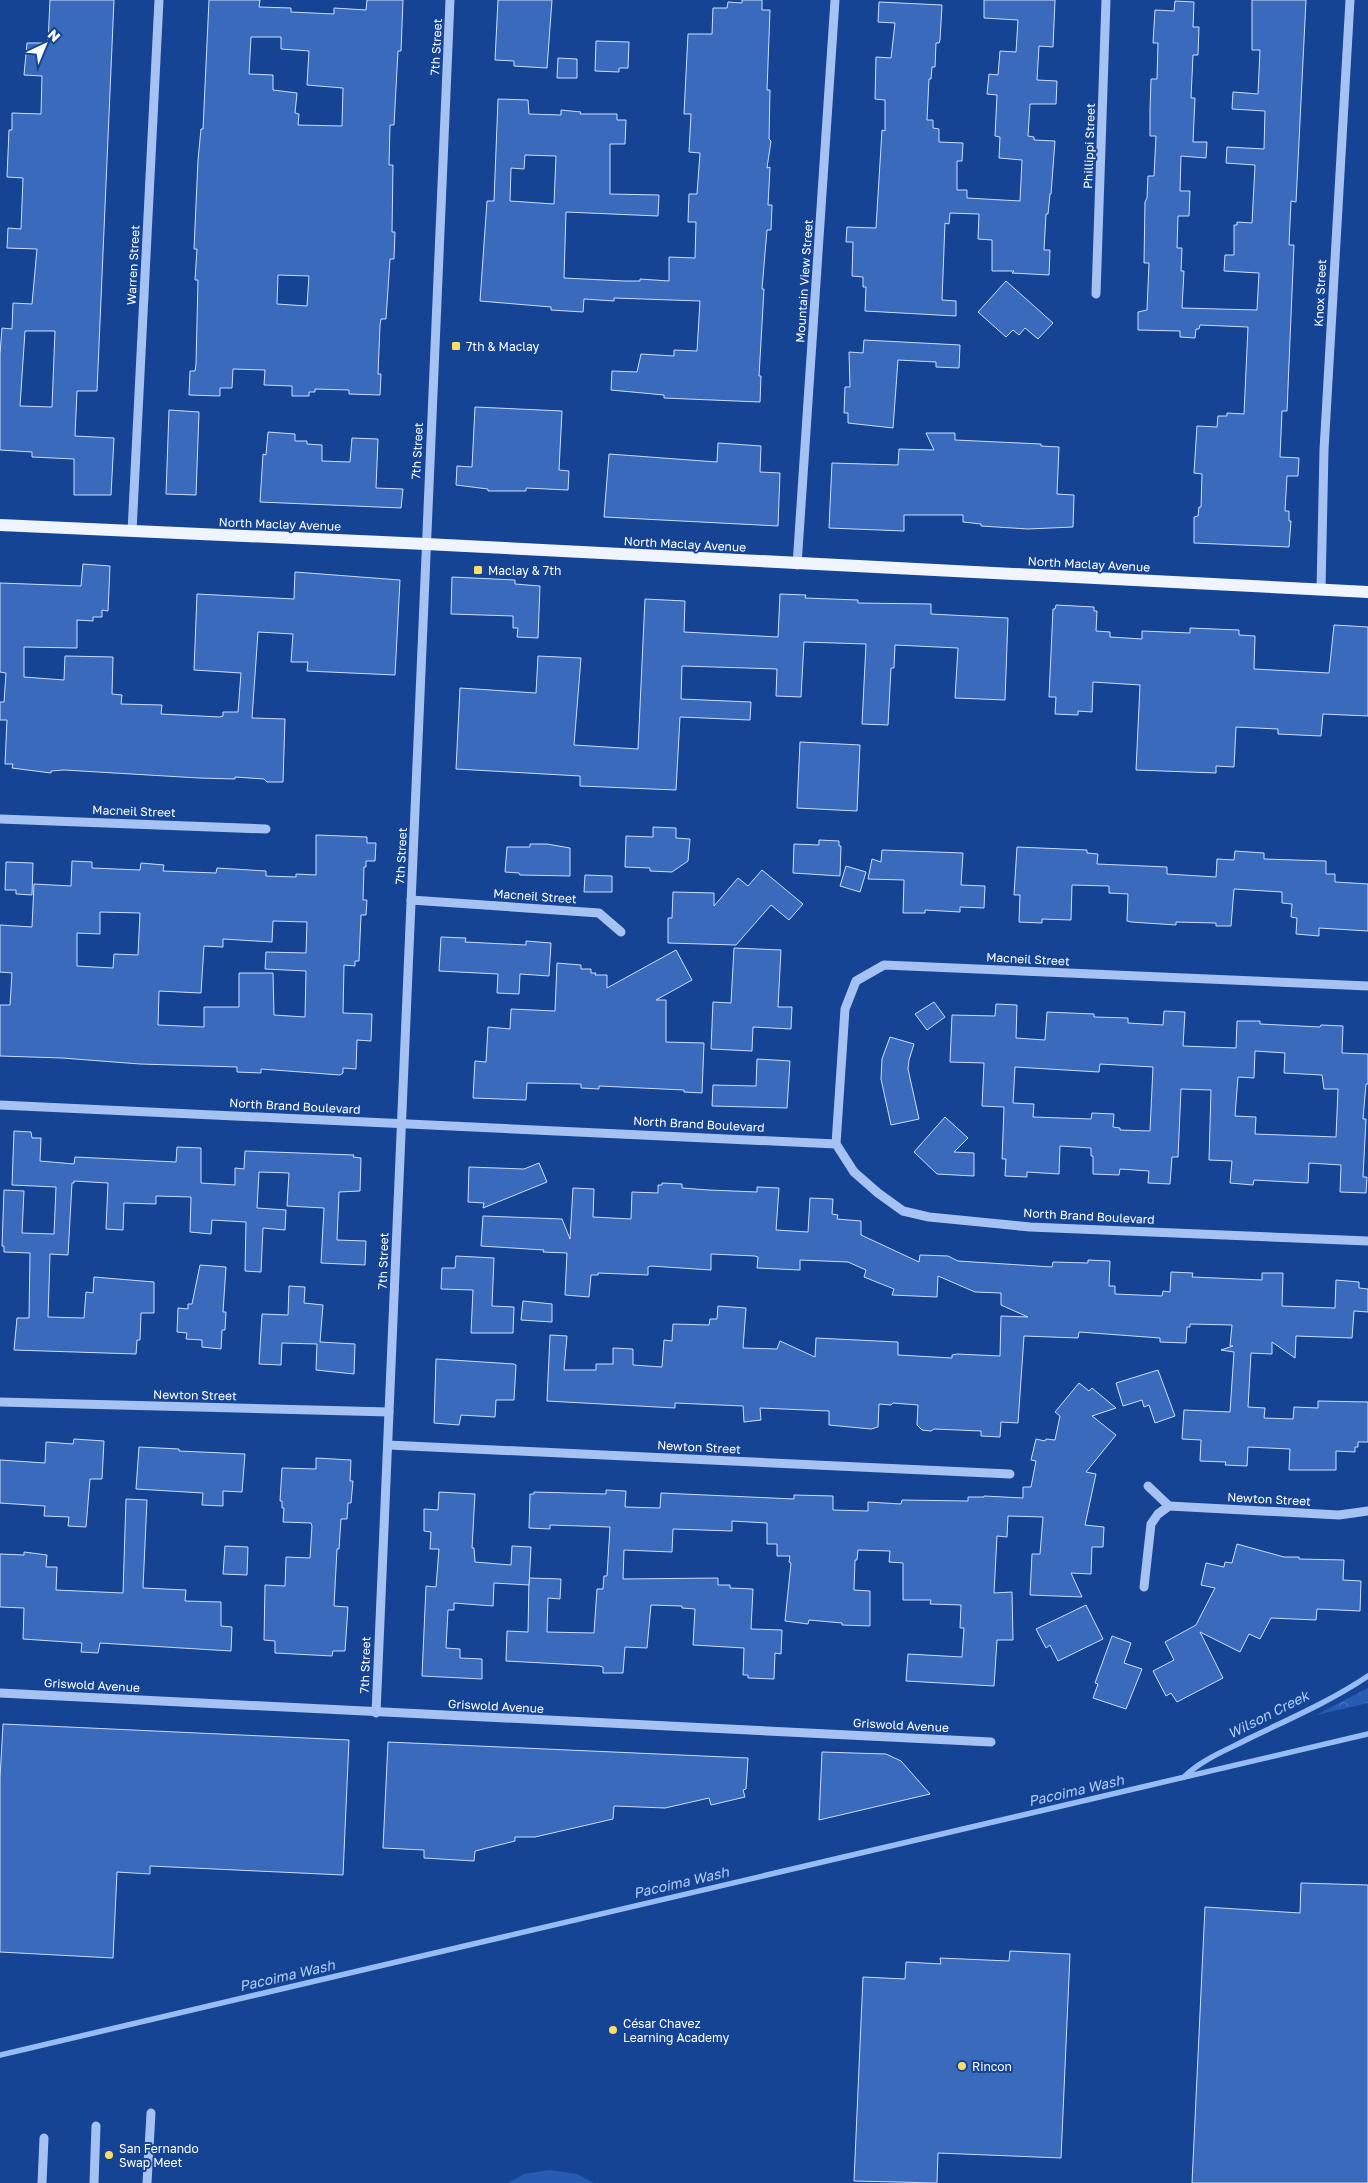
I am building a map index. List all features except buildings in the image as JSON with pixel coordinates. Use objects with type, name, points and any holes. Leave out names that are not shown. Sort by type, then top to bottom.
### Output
[{"type":"main road","name":"North Maclay Avenue","points":[[0,525],[426,544],[1368,592]]},
{"type":"street","name":"Warren Street","points":[[132,531],[159,0]]},
{"type":"street","name":"7th Street","points":[[376,1713],[450,0]]},
{"type":"street","name":"Mountain View Street","points":[[797,564],[835,0]]},
{"type":"street","name":"Phillippi Street","points":[[1096,294],[1106,0]]},
{"type":"street","name":"Knox Street","points":[[1321,589],[1324,450],[1350,0]]},
{"type":"street","name":"Macneil Street","points":[[0,819],[266,829]]},
{"type":"street","name":"Macneil Street","points":[[411,900],[599,913],[622,932]]},
{"type":"street","name":"Macneil Street","points":[[836,1144],[845,1009],[856,981],[884,965],[1368,986]]},
{"type":"street","name":"North Brand Boulevard","points":[[0,1105],[836,1144],[854,1172],[878,1193],[903,1211],[929,1217],[1030,1227],[1368,1241]]},
{"type":"street","name":"Newton Street","points":[[0,1402],[389,1412]]},
{"type":"street","name":"Newton Street","points":[[388,1444],[1010,1474]]},
{"type":"street","points":[[1144,1587],[1151,1524],[1158,1514],[1169,1506],[1148,1486]]},
{"type":"street","name":"Newton Street","points":[[1169,1506],[1338,1515],[1368,1511]]},
{"type":"street","name":"Griswold Avenue","points":[[0,1693],[991,1742]]},
{"type":"street","points":[[147,2183],[151,2113]]},
{"type":"street","points":[[94,2183],[96,2126]]},
{"type":"street","points":[[42,2183],[44,2138]]},
{"type":"green space","points":[[1368,1688],[1368,1703],[1316,1715]]},
{"type":"green space","points":[[550,2170],[577,2174],[594,2183],[508,2183],[524,2174]]},
{"type":"waterway","name":"Wilson Creek","points":[[1184,1777],[1215,1755],[1325,1702],[1368,1676]]},
{"type":"waterway","name":"Pacoima Wash","points":[[0,2055],[1368,1734]]},
{"type":"place","name":"7th & Maclay","points":[[456,346]]},
{"type":"place","name":"Maclay & 7th","points":[[478,570]]},
{"type":"place","name":"César Chavez Learning Academy","points":[[613,2030]]},
{"type":"place","name":"Rincon","points":[[962,2066]]},
{"type":"place","name":"San Fernando Swap Meet","points":[[109,2155]]}]
